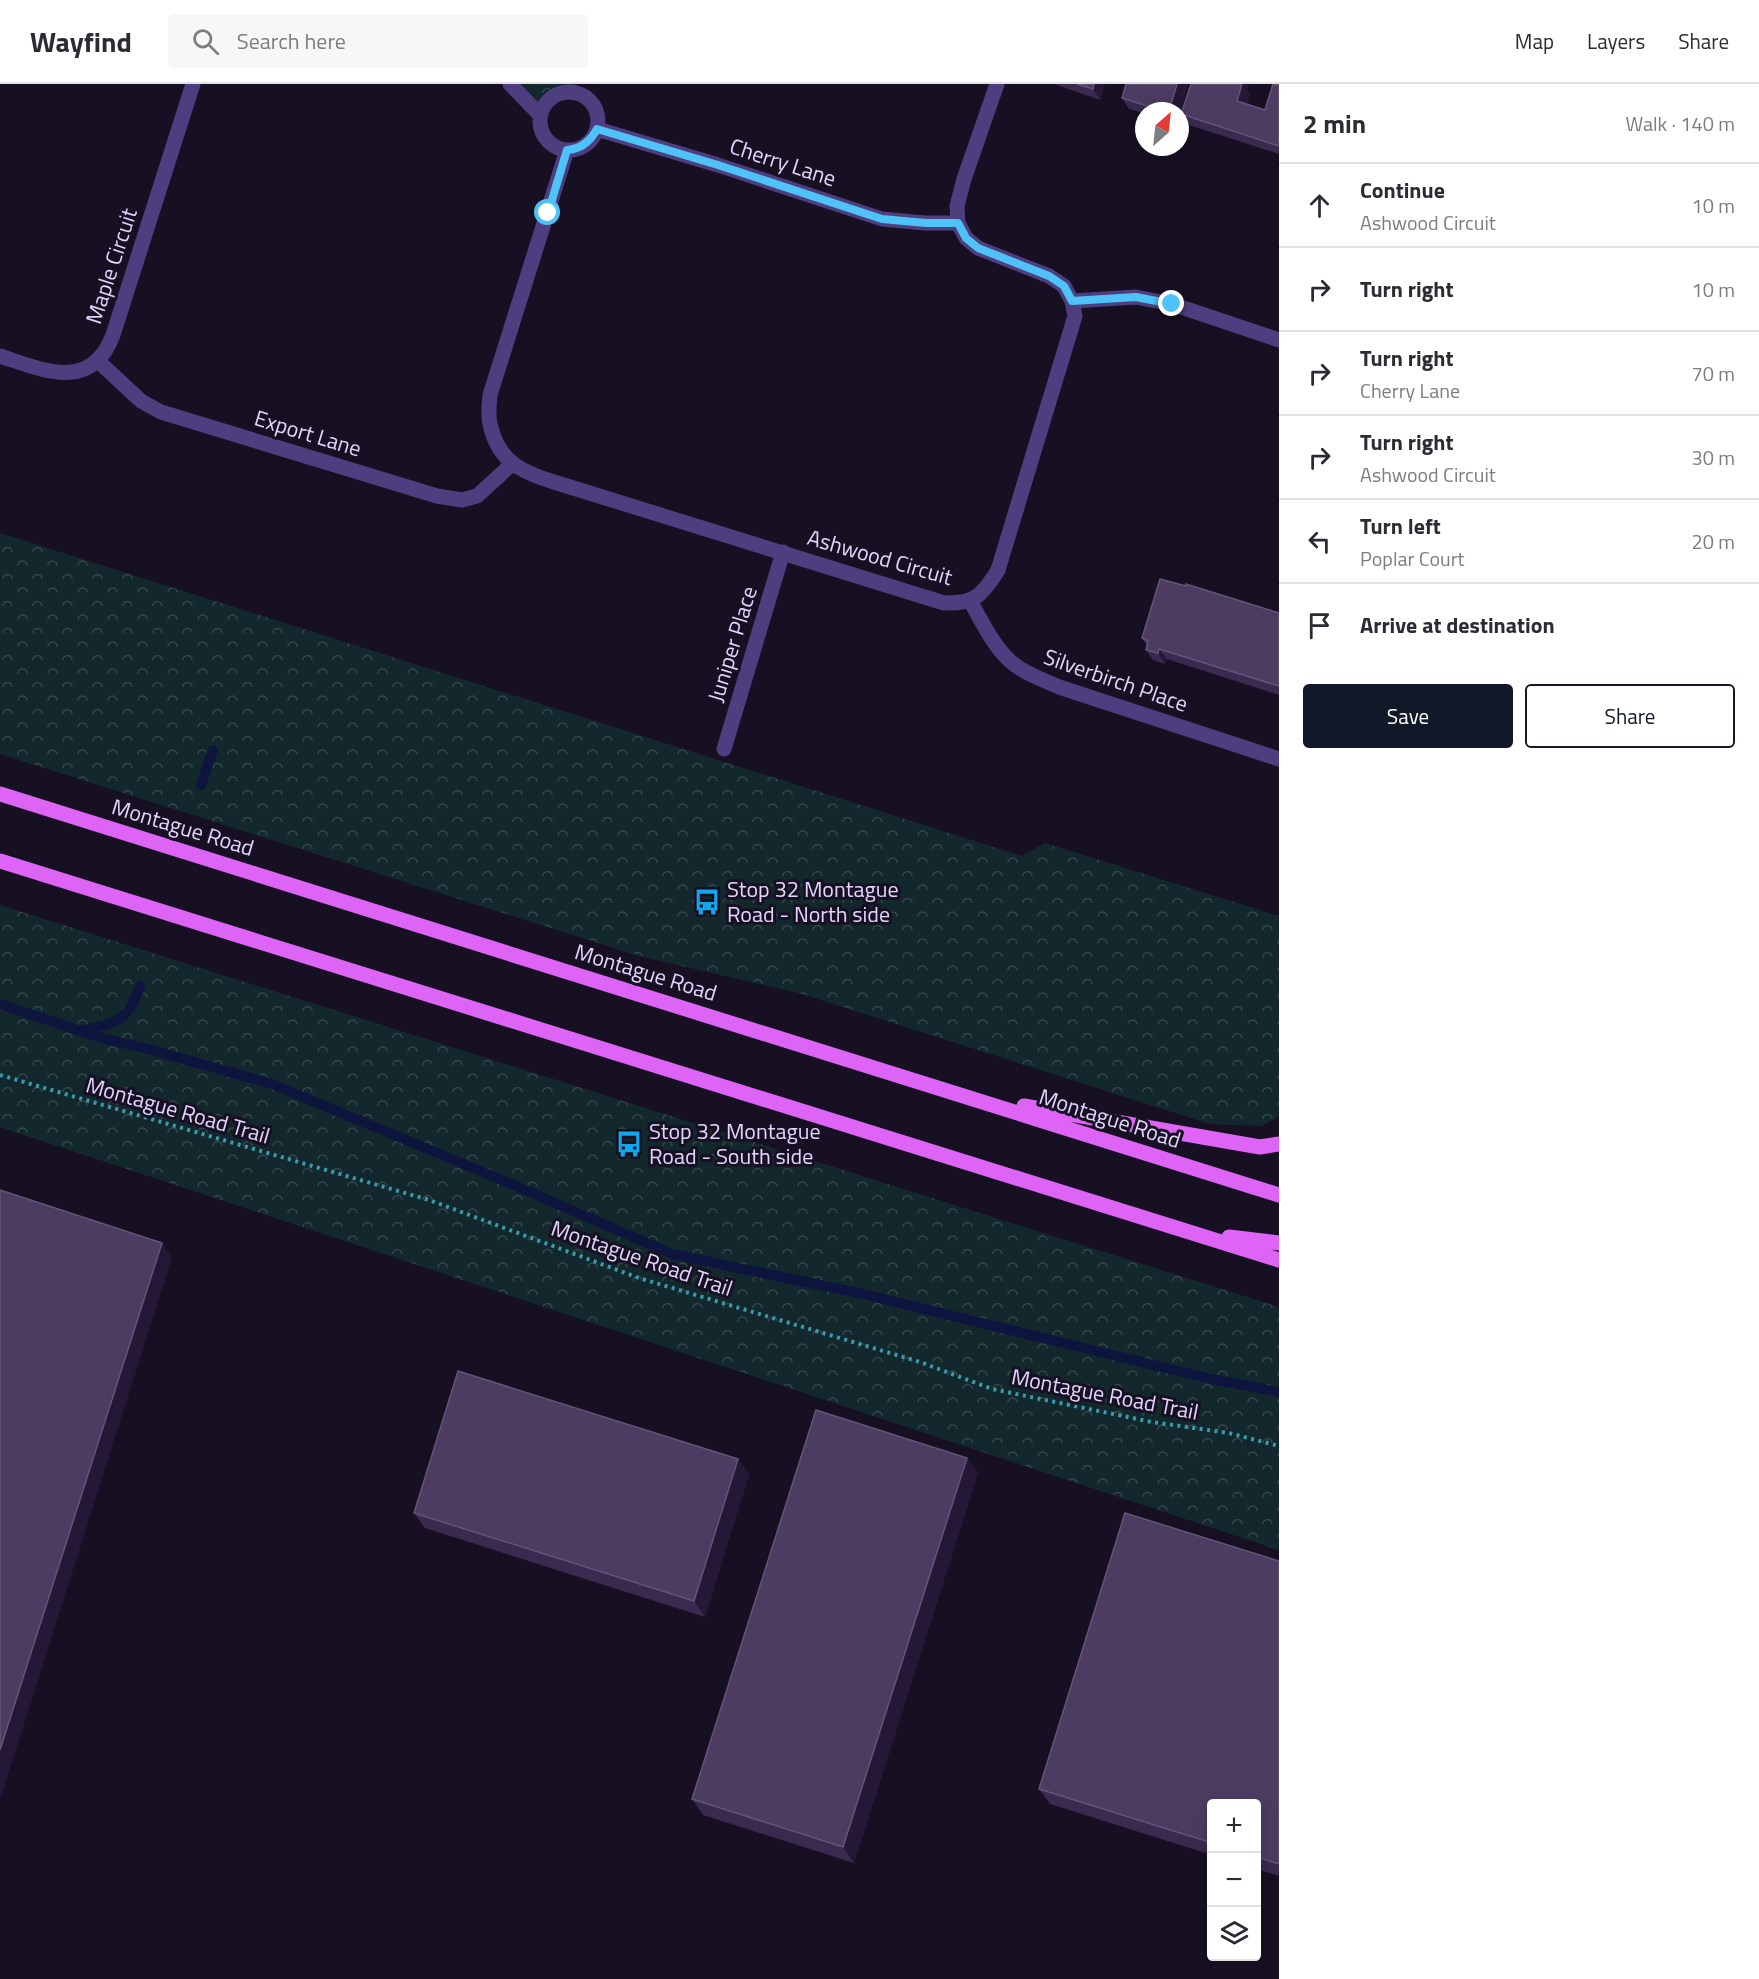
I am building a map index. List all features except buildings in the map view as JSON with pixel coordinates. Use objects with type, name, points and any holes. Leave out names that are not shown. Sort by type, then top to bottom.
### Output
[{"type":"main road","name":"Montague Road","points":[[0,794],[1279,1195]]},
{"type":"main road","points":[[0,861],[1279,1260]]},
{"type":"main road","points":[[968,1097],[1260,1147],[1279,1144]]},
{"type":"main road","points":[[1188,1232],[1279,1243]]},
{"type":"street","name":"Maple Circuit","points":[[0,356],[52,373],[66,373],[78,371],[97,360],[110,343],[193,84]]},
{"type":"street","points":[[510,84],[540,115]]},
{"type":"street","points":[[997,84],[957,206],[958,223],[966,238],[978,248],[1049,276],[1064,286],[1072,301],[1136,297],[1172,304],[1279,340]]},
{"type":"street","points":[[574,88],[590,101],[595,110],[597,129],[585,144],[576,149],[567,150],[555,146],[546,139],[540,127],[540,115],[544,105],[552,97],[574,88]]},
{"type":"street","name":"Cherry Lane","points":[[597,129],[718,165],[882,219],[958,223]]},
{"type":"street","name":"Ashwood Circuit","points":[[567,150],[490,395],[489,423],[497,445],[512,464],[527,474],[944,603],[970,601],[988,587],[998,570],[1075,316],[1072,301]]},
{"type":"street","name":"Export Lane","points":[[97,360],[141,401],[161,412],[437,496],[462,500],[477,496],[512,464]]},
{"type":"street","name":"Juniper Place","points":[[724,749],[783,552]]},
{"type":"street","name":"Silverbirch Place","points":[[970,601],[993,641],[1009,660],[1028,673],[1059,687],[1279,759]]},
{"type":"path","name":"Montague Road Trail","points":[[0,1075],[429,1200],[639,1278],[920,1362],[992,1389],[1152,1422],[1229,1433],[1279,1446]]},
{"type":"green space","points":[[510,84],[576,84],[572,92],[552,98],[540,115]]},
{"type":"green space","points":[[0,533],[1022,856],[1045,843],[1279,916],[1279,1116],[1262,1126],[1210,1124],[799,993],[639,956],[0,754]]},
{"type":"green space","points":[[0,905],[1279,1307],[1279,1550],[0,1127]]},
{"type":"waterway","points":[[201,785],[213,750]]},
{"type":"waterway","points":[[81,1031],[119,1019],[131,1007],[140,986]]},
{"type":"waterway","points":[[0,1004],[105,1039],[272,1084],[672,1254],[863,1294],[1211,1379],[1279,1392]]},
{"type":"place","name":"Stop 32 Montague Road - North side","points":[[707,902]]},
{"type":"place","name":"Stop 32 Montague Road - South side","points":[[629,1144]]},
{"type":"route","points":[[548,213],[567,150],[576,149],[585,144],[597,129],[718,165],[882,219],[958,223],[966,238],[978,248],[1049,276],[1064,286],[1072,301],[1136,297],[1172,304]]}]
